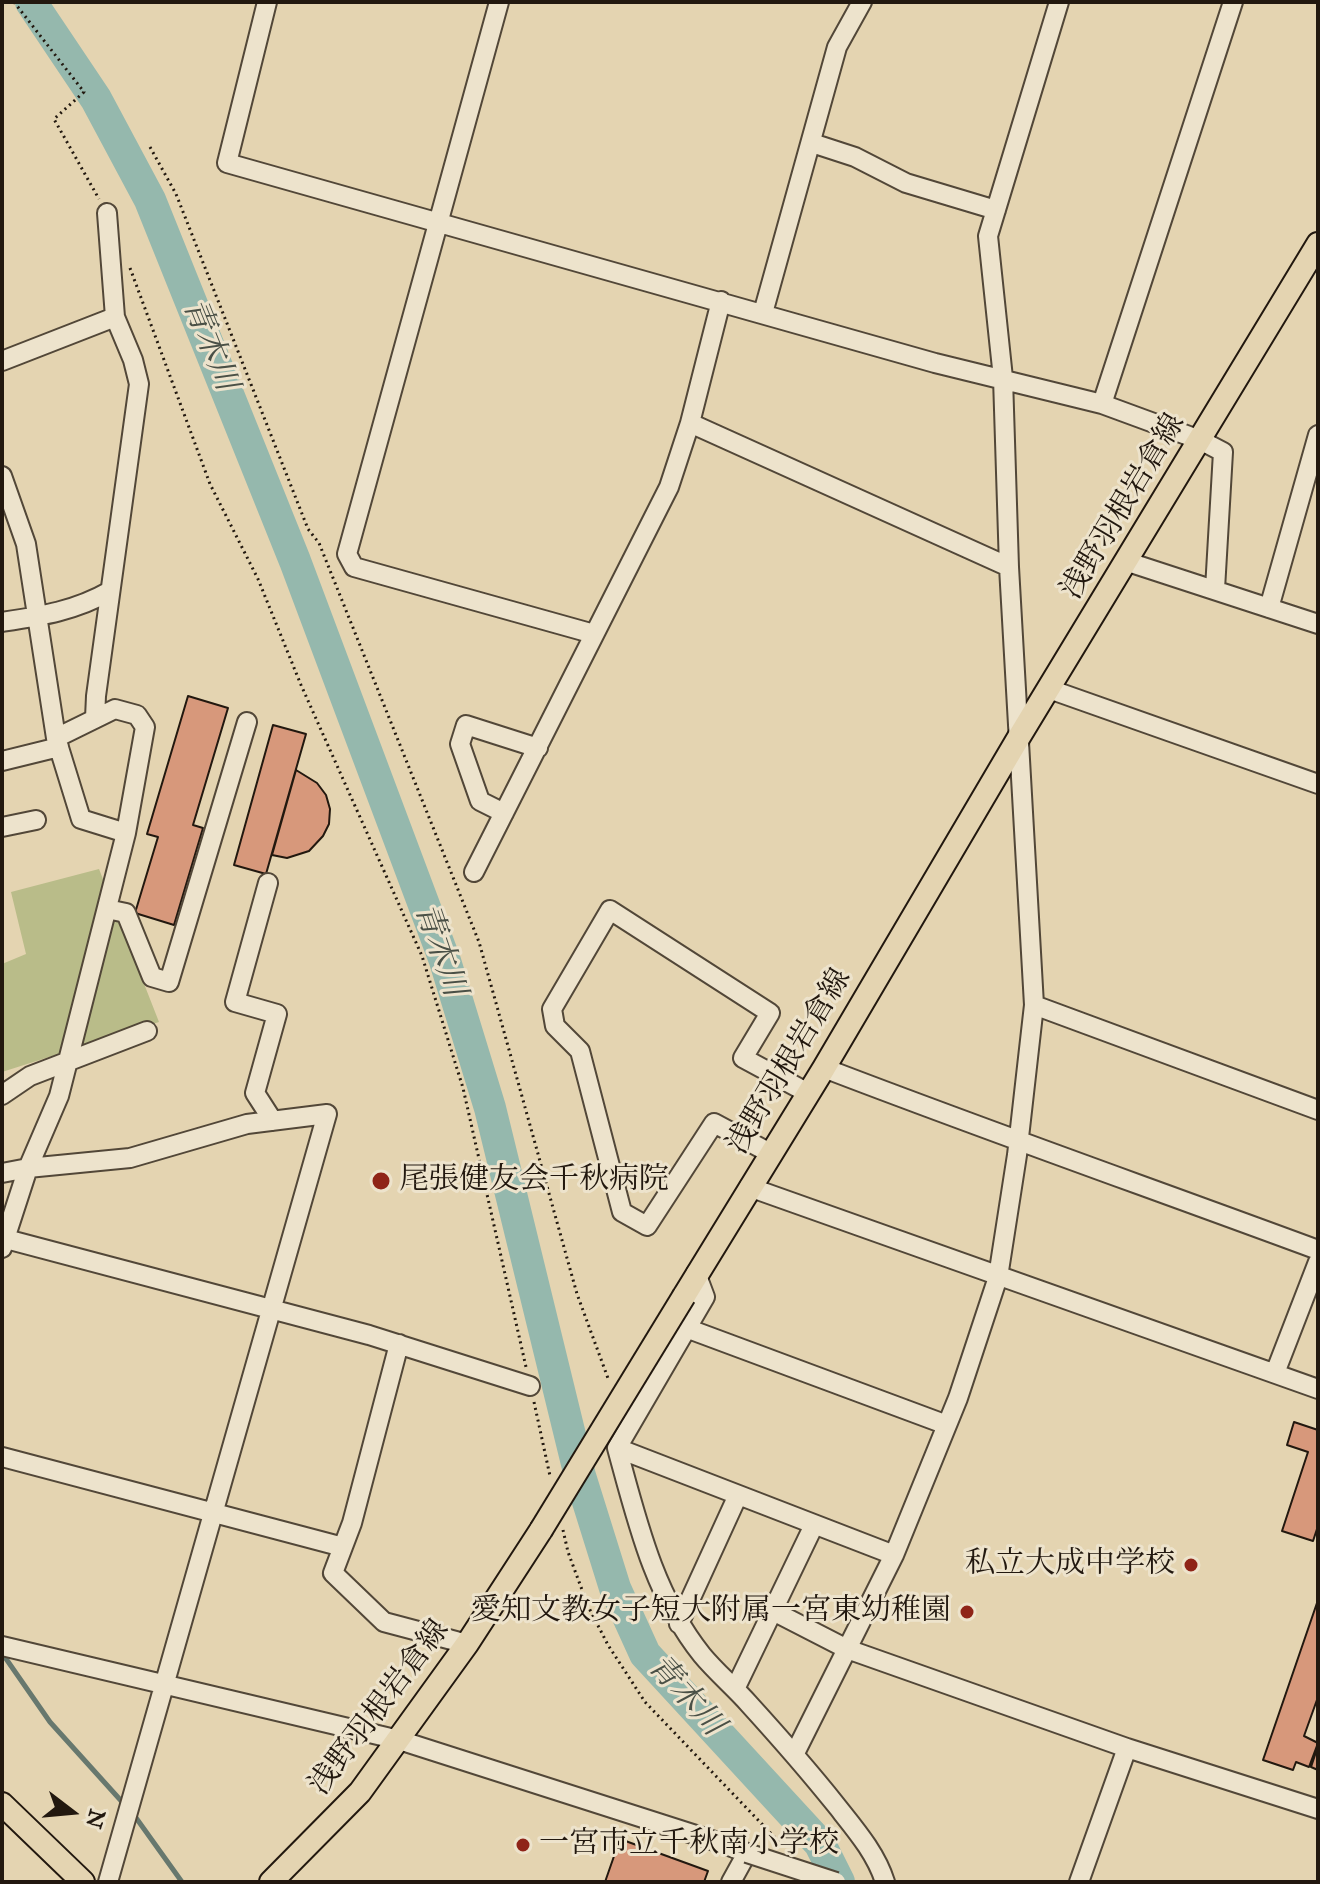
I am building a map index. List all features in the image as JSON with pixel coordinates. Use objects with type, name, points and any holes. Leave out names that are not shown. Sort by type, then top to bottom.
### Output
[{"type":"main road","name":"浅野羽根岩倉線","points":[[271,1882],[360,1792],[551,1526],[617,1405],[824,1068],[1019,737],[1318,244]]},
{"type":"main road","points":[[2,1804],[83,1882]]},
{"type":"street","points":[[267,2],[227,163],[935,363],[1102,404],[1200,440],[1223,452],[1215,589]]},
{"type":"street","points":[[499,2],[347,554],[354,567],[594,634]]},
{"type":"street","points":[[763,313],[837,47],[862,2]]},
{"type":"street","points":[[795,1753],[894,1555],[947,1425],[998,1277],[1019,1143],[1034,1005],[1009,567],[1003,378],[988,236],[1059,2]]},
{"type":"street","points":[[1102,404],[1233,2]]},
{"type":"street","points":[[812,143],[855,157],[906,183],[996,210]]},
{"type":"street","points":[[95,718],[139,384],[133,360],[115,317],[107,213]]},
{"type":"street","points":[[474,872],[669,487],[690,423],[721,301]]},
{"type":"street","points":[[2,361],[115,317]]},
{"type":"street","points":[[690,423],[1009,567]]},
{"type":"street","points":[[1269,608],[1318,435]]},
{"type":"street","points":[[2,476],[26,544],[58,743],[81,819],[126,833]]},
{"type":"street","points":[[1125,561],[1318,624]]},
{"type":"street","points":[[2,622],[87,604],[110,591]]},
{"type":"street","points":[[1049,689],[1318,784]]},
{"type":"street","points":[[2,761],[58,743],[95,718],[115,709],[137,715],[145,727],[126,833],[59,1096],[28,1168],[3,1242],[399,1344],[530,1386]]},
{"type":"street","points":[[107,909],[126,913],[152,977],[169,982],[247,722]]},
{"type":"street","points":[[504,813],[480,801],[460,744],[466,725],[538,748]]},
{"type":"street","points":[[2,827],[36,820]]},
{"type":"street","points":[[268,883],[235,1002],[277,1014],[255,1093],[273,1121]]},
{"type":"street","points":[[770,1153],[714,1123],[647,1226],[622,1212],[580,1051],[555,1026],[552,1009],[610,910],[770,1013],[743,1058],[808,1093]]},
{"type":"street","points":[[1034,1005],[1318,1110]]},
{"type":"street","points":[[2,1095],[30,1076],[147,1031]]},
{"type":"street","points":[[824,1068],[1019,1143],[1318,1250]]},
{"type":"street","points":[[2,1173],[130,1158],[247,1124],[327,1114],[108,1882]]},
{"type":"street","points":[[749,1187],[1318,1389]]},
{"type":"street","points":[[1275,1373],[1318,1262]]},
{"type":"street","points":[[696,1273],[705,1297],[617,1448],[652,1565],[679,1624],[704,1657],[795,1753],[853,1826],[880,1866],[885,1882]]},
{"type":"street","points":[[686,1328],[947,1425]]},
{"type":"street","points":[[399,1344],[352,1523],[333,1573],[384,1622],[467,1644]]},
{"type":"street","points":[[617,1448],[894,1555]]},
{"type":"street","points":[[2,1457],[343,1547]]},
{"type":"street","points":[[679,1624],[738,1495]]},
{"type":"street","points":[[735,1689],[814,1525]]},
{"type":"street","points":[[773,1611],[847,1649],[1127,1748],[1318,1809]]},
{"type":"street","points":[[2,1646],[399,1740],[836,1882]]},
{"type":"street","points":[[1079,1882],[1127,1748]]},
{"type":"street","points":[[731,1882],[747,1853]]},
{"type":"path","points":[[14,2],[84,92],[54,119],[107,213]]},
{"type":"path","points":[[150,147],[181,208],[308,529],[319,543],[479,942],[577,1294],[617,1405]]},
{"type":"path","points":[[129,266],[210,484],[258,579],[301,685],[422,956],[463,1088],[551,1478]]},
{"type":"path","points":[[551,1526],[568,1552],[588,1606],[608,1645],[645,1702],[786,1850]]},
{"type":"green space","points":[[99,869],[159,1022],[2,1072],[2,964],[26,954],[11,892]]},
{"type":"building","points":[[188,696],[228,708],[193,825],[203,828],[174,925],[135,913],[158,837],[147,834]]},
{"type":"building","points":[[273,725],[306,734],[266,874],[234,865]]},
{"type":"building","points":[[296,770],[317,783],[326,795],[330,809],[329,824],[309,851],[287,858],[272,855]]},
{"type":"building","points":[[1294,1422],[1318,1430],[1318,1526],[1313,1541],[1282,1531],[1308,1452],[1287,1445]]},
{"type":"building","points":[[1318,1600],[1318,1697],[1304,1736],[1318,1743],[1309,1767],[1296,1762],[1293,1770],[1263,1760]]},
{"type":"building","points":[[1318,1746],[1318,1770],[1311,1767]]},
{"type":"building","points":[[620,1839],[708,1871],[704,1882],[605,1882]]},
{"type":"waterway","name":"青木川","points":[[31,2],[96,99],[150,200],[295,561],[445,961],[490,1108],[580,1476],[615,1588],[645,1654],[820,1844],[839,1882]]},
{"type":"waterway","points":[[2,1653],[50,1722],[124,1804]]},
{"type":"waterway","points":[[134,1815],[182,1882]]},
{"type":"place","name":"尾張健友会千秋病院","points":[[381,1181]]},
{"type":"place","name":"私立大成中学校","points":[[1191,1565]]},
{"type":"place","name":"愛知文教女子短大附属一宮東幼稚園","points":[[967,1612]]},
{"type":"place","name":"一宮市立千秋南小学校","points":[[523,1845]]}]
